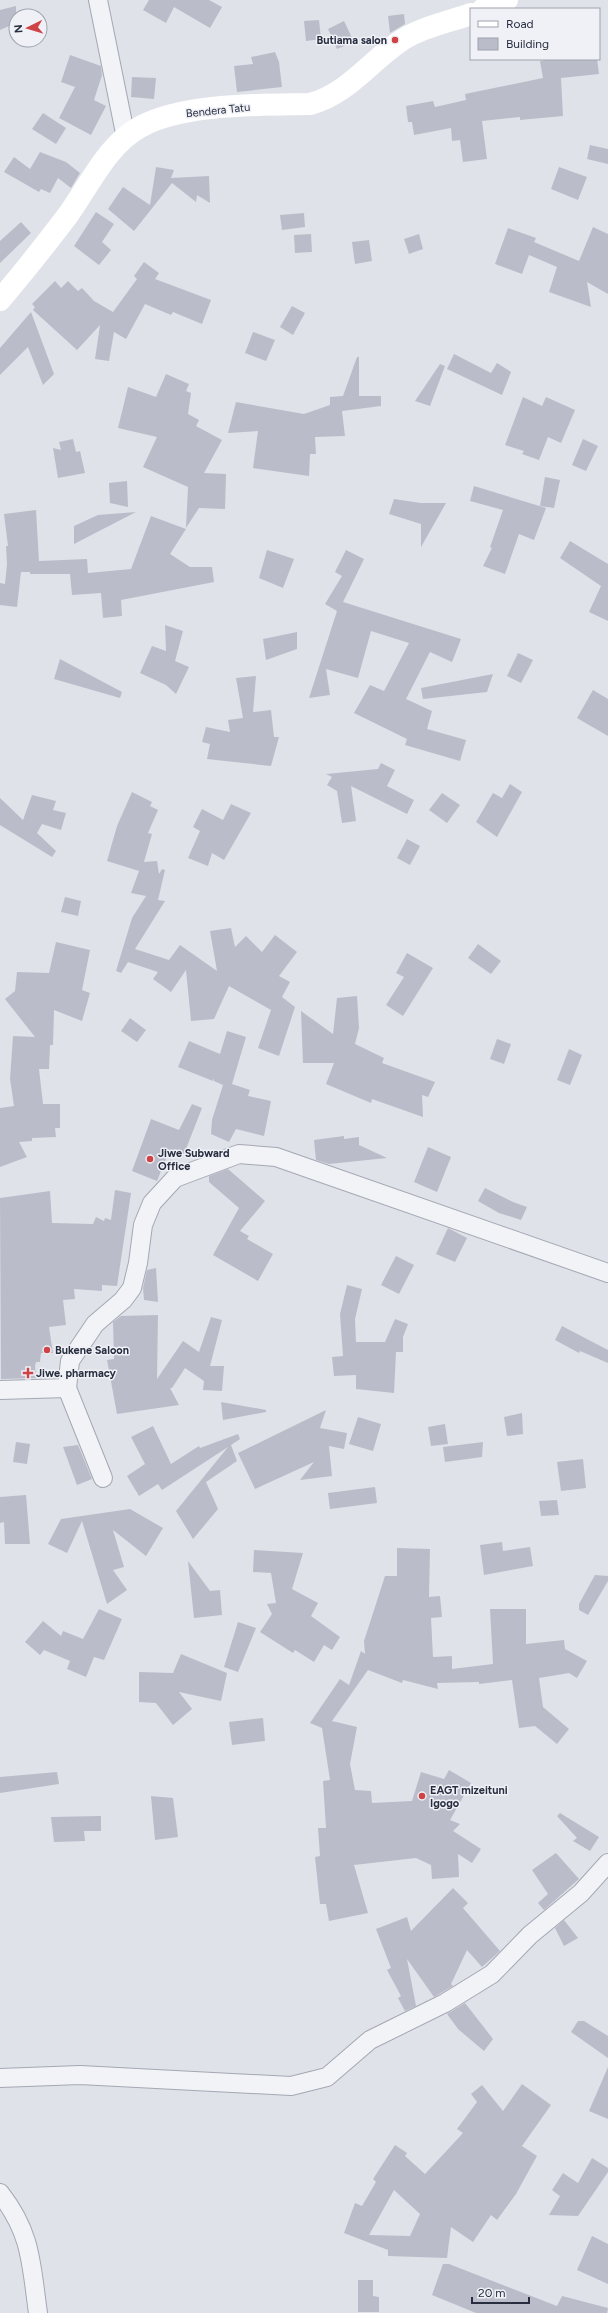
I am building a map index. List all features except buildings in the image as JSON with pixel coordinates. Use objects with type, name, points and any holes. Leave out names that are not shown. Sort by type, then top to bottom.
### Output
[{"type":"main road","points":[[486,8],[507,0]]},
{"type":"main road","name":"Bendera Tatu","points":[[0,300],[68,215],[106,159],[126,138],[140,127],[162,118],[194,110],[310,104],[326,99],[340,92],[372,63],[412,34],[470,14]]},
{"type":"street","points":[[98,0],[126,138]]},
{"type":"street","points":[[103,1478],[68,1388],[70,1361],[96,1324],[123,1300],[132,1288],[138,1263],[143,1224],[152,1203],[175,1178],[239,1154],[276,1157],[608,1273]]},
{"type":"street","points":[[0,1390],[68,1388]]},
{"type":"street","points":[[0,2078],[80,2075],[291,2086],[327,2077],[370,2040],[445,2003],[492,1974],[530,1935],[581,1893],[608,1863]]},
{"type":"street","points":[[0,2193],[14,2211],[28,2241],[38,2313]]},
{"type":"place","name":"Butiama salon","points":[[395,40]]},
{"type":"place","name":"Jiwe Subward Office","points":[[150,1159]]},
{"type":"place","name":"Bukene Saloon","points":[[47,1350]]},
{"type":"place","name":"Jiwe. pharmacy","points":[[28,1373]]},
{"type":"place","name":"EAGT mizeituni Igogo","points":[[422,1796]]}]
